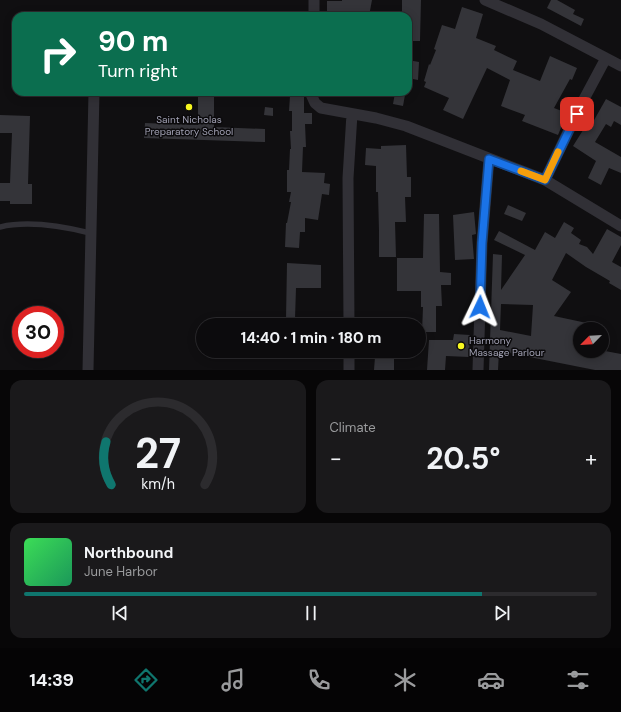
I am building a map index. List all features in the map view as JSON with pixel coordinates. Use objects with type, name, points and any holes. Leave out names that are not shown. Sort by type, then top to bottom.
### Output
[{"type":"street","points":[[314,0],[314,12]]},
{"type":"street","points":[[485,0],[541,24],[621,66]]},
{"type":"street","points":[[545,180],[583,101],[606,58]]},
{"type":"street","points":[[88,370],[94,96]]},
{"type":"street","points":[[312,96],[315,103],[321,108],[376,118],[406,126],[545,180],[621,226]]},
{"type":"street","points":[[349,318],[348,178],[352,114]]},
{"type":"street","points":[[478,370],[482,243],[489,159]]},
{"type":"street","points":[[349,358],[349,370]]},
{"type":"lane","points":[[0,226],[38,224],[90,233]]},
{"type":"building","points":[[372,0],[370,12],[327,12],[327,1]]},
{"type":"building","points":[[402,0],[421,0],[420,41],[412,41],[412,12],[402,12]]},
{"type":"building","points":[[551,0],[557,0],[575,10],[573,14],[584,19],[581,26],[547,8]]},
{"type":"building","points":[[462,7],[483,14],[476,38],[496,46],[494,50],[517,61],[513,70],[540,81],[550,56],[577,68],[572,80],[570,79],[554,108],[567,113],[558,135],[522,121],[525,115],[501,106],[510,80],[487,68],[463,119],[443,110],[449,98],[424,87],[426,82],[424,81],[429,64],[430,65],[436,50],[434,49],[442,25],[455,29]]},
{"type":"building","points":[[412,61],[419,62],[418,80],[412,79]]},
{"type":"building","points":[[198,96],[214,96],[214,127],[265,129],[265,142],[144,138],[145,123],[198,125]]},
{"type":"building","points":[[290,96],[304,97],[304,113],[312,113],[312,124],[305,124],[306,147],[303,147],[302,172],[325,173],[324,183],[330,184],[329,195],[322,194],[318,220],[305,218],[305,232],[300,232],[299,248],[285,247],[286,223],[291,202],[289,202],[291,192],[287,192],[287,170],[289,170],[291,149],[290,131],[292,131],[292,111],[289,111]]},
{"type":"building","points":[[394,96],[405,96],[403,106],[393,104]]},
{"type":"building","points":[[606,99],[621,107],[621,125],[614,121],[611,127],[606,124],[595,142],[621,157],[621,173],[609,168],[601,185],[588,178],[596,161],[573,146],[585,127],[589,129]]},
{"type":"building","points":[[265,107],[273,108],[273,116],[264,115]]},
{"type":"building","points":[[0,115],[30,116],[28,184],[32,184],[32,204],[10,204],[10,201],[0,201],[0,183],[10,183],[12,133],[0,133]]},
{"type":"building","points":[[406,145],[407,177],[411,177],[411,197],[405,197],[406,222],[395,222],[396,257],[379,257],[376,166],[365,165],[366,148],[381,149],[381,146]]},
{"type":"building","points":[[508,205],[526,213],[522,221],[504,214]]},
{"type":"building","points":[[474,212],[476,234],[472,235],[474,259],[455,260],[453,215]]},
{"type":"building","points":[[424,214],[439,214],[440,272],[451,273],[451,285],[441,285],[442,306],[436,306],[436,332],[426,332],[426,318],[423,318],[423,307],[421,307],[421,291],[397,291],[397,258],[423,258]]},
{"type":"building","points":[[564,222],[574,228],[571,233],[581,240],[579,244],[587,247],[593,254],[607,229],[621,237],[621,245],[612,262],[621,267],[621,290],[609,283],[610,281],[566,253],[552,280],[571,292],[554,316],[582,322],[573,322],[573,358],[609,358],[609,352],[621,354],[621,370],[595,370],[499,351],[498,370],[489,370],[493,254],[502,255],[501,290],[525,255],[494,240],[499,231],[535,250],[545,232],[555,238]],"holes":[[[501,304],[533,305],[531,336],[500,330]]]},
{"type":"building","points":[[287,263],[321,265],[321,288],[296,288],[295,318],[286,318]]},
{"type":"building","points":[[454,334],[470,335],[469,357],[446,356],[445,370],[427,370],[429,340],[453,340]]},
{"type":"building","points":[[375,358],[394,358],[394,370],[374,370]]},
{"type":"slow traffic","points":[[521,171],[545,180],[558,152]]},
{"type":"place","name":"Saint Nicholas Preparatory School","points":[[189,107]]},
{"type":"place","name":"Harmony Massage Parlour","points":[[461,346]]},
{"type":"route","points":[[480,307],[482,243],[489,159],[545,180],[577,114]]}]
